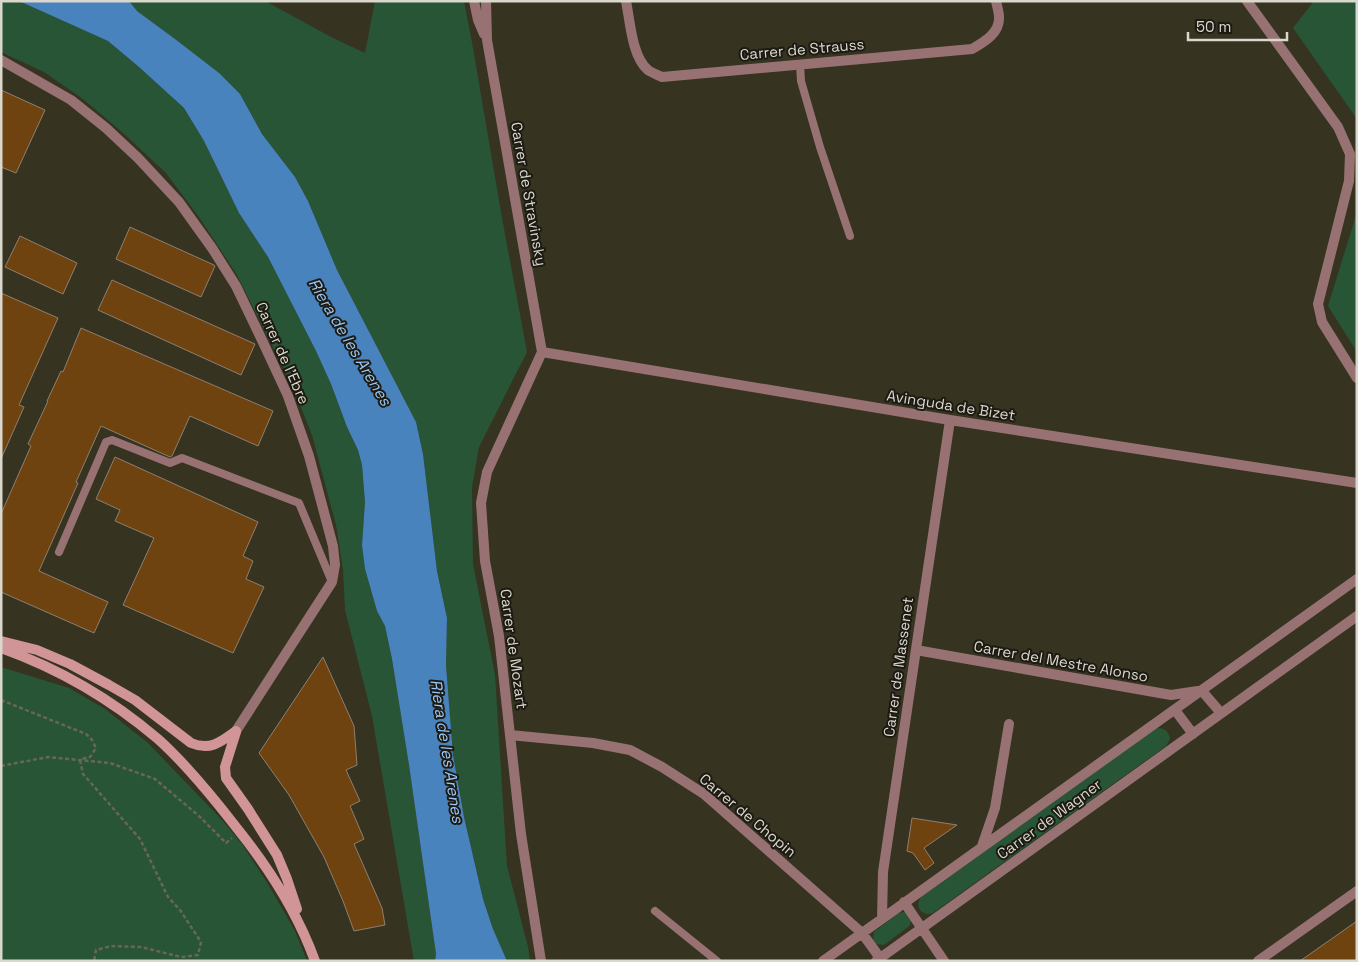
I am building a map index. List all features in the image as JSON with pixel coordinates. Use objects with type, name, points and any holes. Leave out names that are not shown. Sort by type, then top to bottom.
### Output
[{"type":"main road","points":[[1,641],[37,650],[70,664],[135,700],[191,743],[200,747],[216,744],[236,731]]},
{"type":"main road","points":[[1,648],[61,673],[92,690],[133,719],[181,761],[205,788],[262,861],[287,900],[315,961]]},
{"type":"main road","points":[[236,731],[225,766],[226,778],[277,856],[287,879],[302,931]]},
{"type":"street","name":"Carrer de Stravinsky","points":[[474,1],[478,20],[486,40]]},
{"type":"street","name":"Carrer de Stravinsky","points":[[486,1],[486,40],[542,352]]},
{"type":"street","name":"Carrer de Strauss","points":[[626,1],[640,62],[648,70],[662,77],[972,49],[982,44],[996,31],[1000,19],[996,1]]},
{"type":"street","points":[[1247,1],[1338,127],[1350,154],[1349,181],[1318,304],[1322,322],[1357,378]]},
{"type":"street","name":"Carrer de l'Ebre","points":[[1,60],[72,100],[138,158],[179,202],[236,286],[288,396],[309,456],[333,546],[335,565],[332,582],[236,731]]},
{"type":"street","name":"Avinguda de Bizet","points":[[542,352],[950,420],[1357,483]]},
{"type":"street","name":"Carrer de Mozart","points":[[541,961],[521,834],[499,636],[485,562],[481,504],[487,472],[542,352]]},
{"type":"street","name":"Carrer de Massenet","points":[[882,918],[883,872],[950,420]]},
{"type":"street","name":"Carrer de Wagner","points":[[823,961],[1357,579]]},
{"type":"street","name":"Carrer de Wagner","points":[[862,933],[878,959],[1357,616]]},
{"type":"street","name":"Carrer del Mestre Alonso","points":[[916,650],[1170,695],[1202,691]]},
{"type":"street","points":[[1202,691],[1221,713]]},
{"type":"street","points":[[1175,710],[1194,734]]},
{"type":"street","points":[[982,846],[995,808],[1008,724]]},
{"type":"street","name":"Carrer de Chopin","points":[[510,735],[593,743],[630,750],[662,767],[704,794],[862,933]]},
{"type":"street","points":[[1258,961],[1357,891]]},
{"type":"street","points":[[904,902],[944,961]]},
{"type":"lane","points":[[800,65],[800,81],[850,236]]},
{"type":"lane","points":[[60,552],[106,442],[112,440],[170,463],[182,458],[299,503],[332,582]]},
{"type":"lane","points":[[655,911],[717,961]]},
{"type":"path","points":[[1,700],[86,734],[96,748],[90,757],[80,760]]},
{"type":"path","points":[[1,766],[48,758],[110,763],[155,779],[199,816],[226,843],[240,832]]},
{"type":"path","points":[[80,760],[83,774],[140,839],[168,897],[180,910],[201,942],[198,955],[181,956],[141,947],[111,946],[96,950],[94,961]]},
{"type":"green space","points":[[1,1],[19,1],[108,41],[184,108],[204,141],[239,213],[268,257],[331,384],[358,450],[362,465],[365,502],[362,545],[365,569],[377,611],[385,626],[392,659],[436,954],[435,961],[414,961],[372,716],[345,610],[343,570],[336,525],[312,435],[292,385],[237,275],[201,220],[166,173],[83,99],[44,72],[1,52]]},
{"type":"green space","points":[[129,1],[265,1],[365,53],[375,1],[464,1],[527,352],[479,447],[472,487],[473,564],[495,675],[507,866],[530,961],[507,961],[493,929],[483,899],[464,817],[453,755],[446,665],[447,618],[437,571],[423,454],[416,422],[337,270],[308,201],[295,177],[262,134],[240,94],[175,39],[137,11]]},
{"type":"green space","points":[[1314,1],[1357,1],[1357,119],[1293,28]]},
{"type":"green space","points":[[1357,212],[1357,352],[1328,306]]},
{"type":"green space","points":[[1,667],[69,688],[105,709],[148,743],[223,821],[242,844],[295,931],[307,961],[1,961]]},
{"type":"green space","points":[[1157,728],[1164,729],[1169,734],[1170,739],[1166,746],[933,913],[926,914],[920,910],[918,904],[921,897]]},
{"type":"green space","points":[[898,913],[907,913],[911,920],[910,925],[884,945],[876,944],[873,940],[874,932]]},
{"type":"water","name":"Riera de les Arenes","points":[[19,1],[129,1],[137,11],[219,73],[240,94],[262,134],[295,177],[308,201],[337,270],[416,422],[423,454],[437,571],[447,618],[446,665],[453,755],[464,817],[483,899],[493,929],[507,961],[435,961],[436,954],[392,659],[385,626],[377,611],[365,569],[362,545],[365,502],[362,465],[358,450],[316,351],[268,257],[239,213],[204,141],[184,108],[108,41]]},
{"type":"building","points":[[1,90],[45,110],[16,173],[1,167]]},
{"type":"building","points":[[130,227],[214,265],[201,297],[116,259]]},
{"type":"building","points":[[20,236],[77,263],[63,294],[5,267]]},
{"type":"building","points":[[112,280],[255,344],[241,375],[98,310]]},
{"type":"building","points":[[1,293],[58,318],[19,405],[24,407],[1,459]]},
{"type":"building","points":[[81,328],[273,411],[258,446],[190,416],[170,457],[101,426],[39,571],[108,602],[94,633],[1,592],[1,514],[31,446],[28,444],[61,371],[63,372]]},
{"type":"building","points":[[115,457],[258,522],[243,556],[253,561],[246,579],[264,587],[233,653],[123,605],[154,538],[115,521],[120,510],[96,499]]},
{"type":"building","points":[[323,657],[354,726],[357,765],[346,770],[360,801],[350,806],[364,839],[354,844],[382,908],[385,925],[354,931],[324,857],[289,795],[259,753]]},
{"type":"building","points":[[912,818],[957,825],[924,848],[934,863],[925,870],[913,853],[907,851]]},
{"type":"building","points":[[1357,921],[1357,961],[1300,961]]}]
